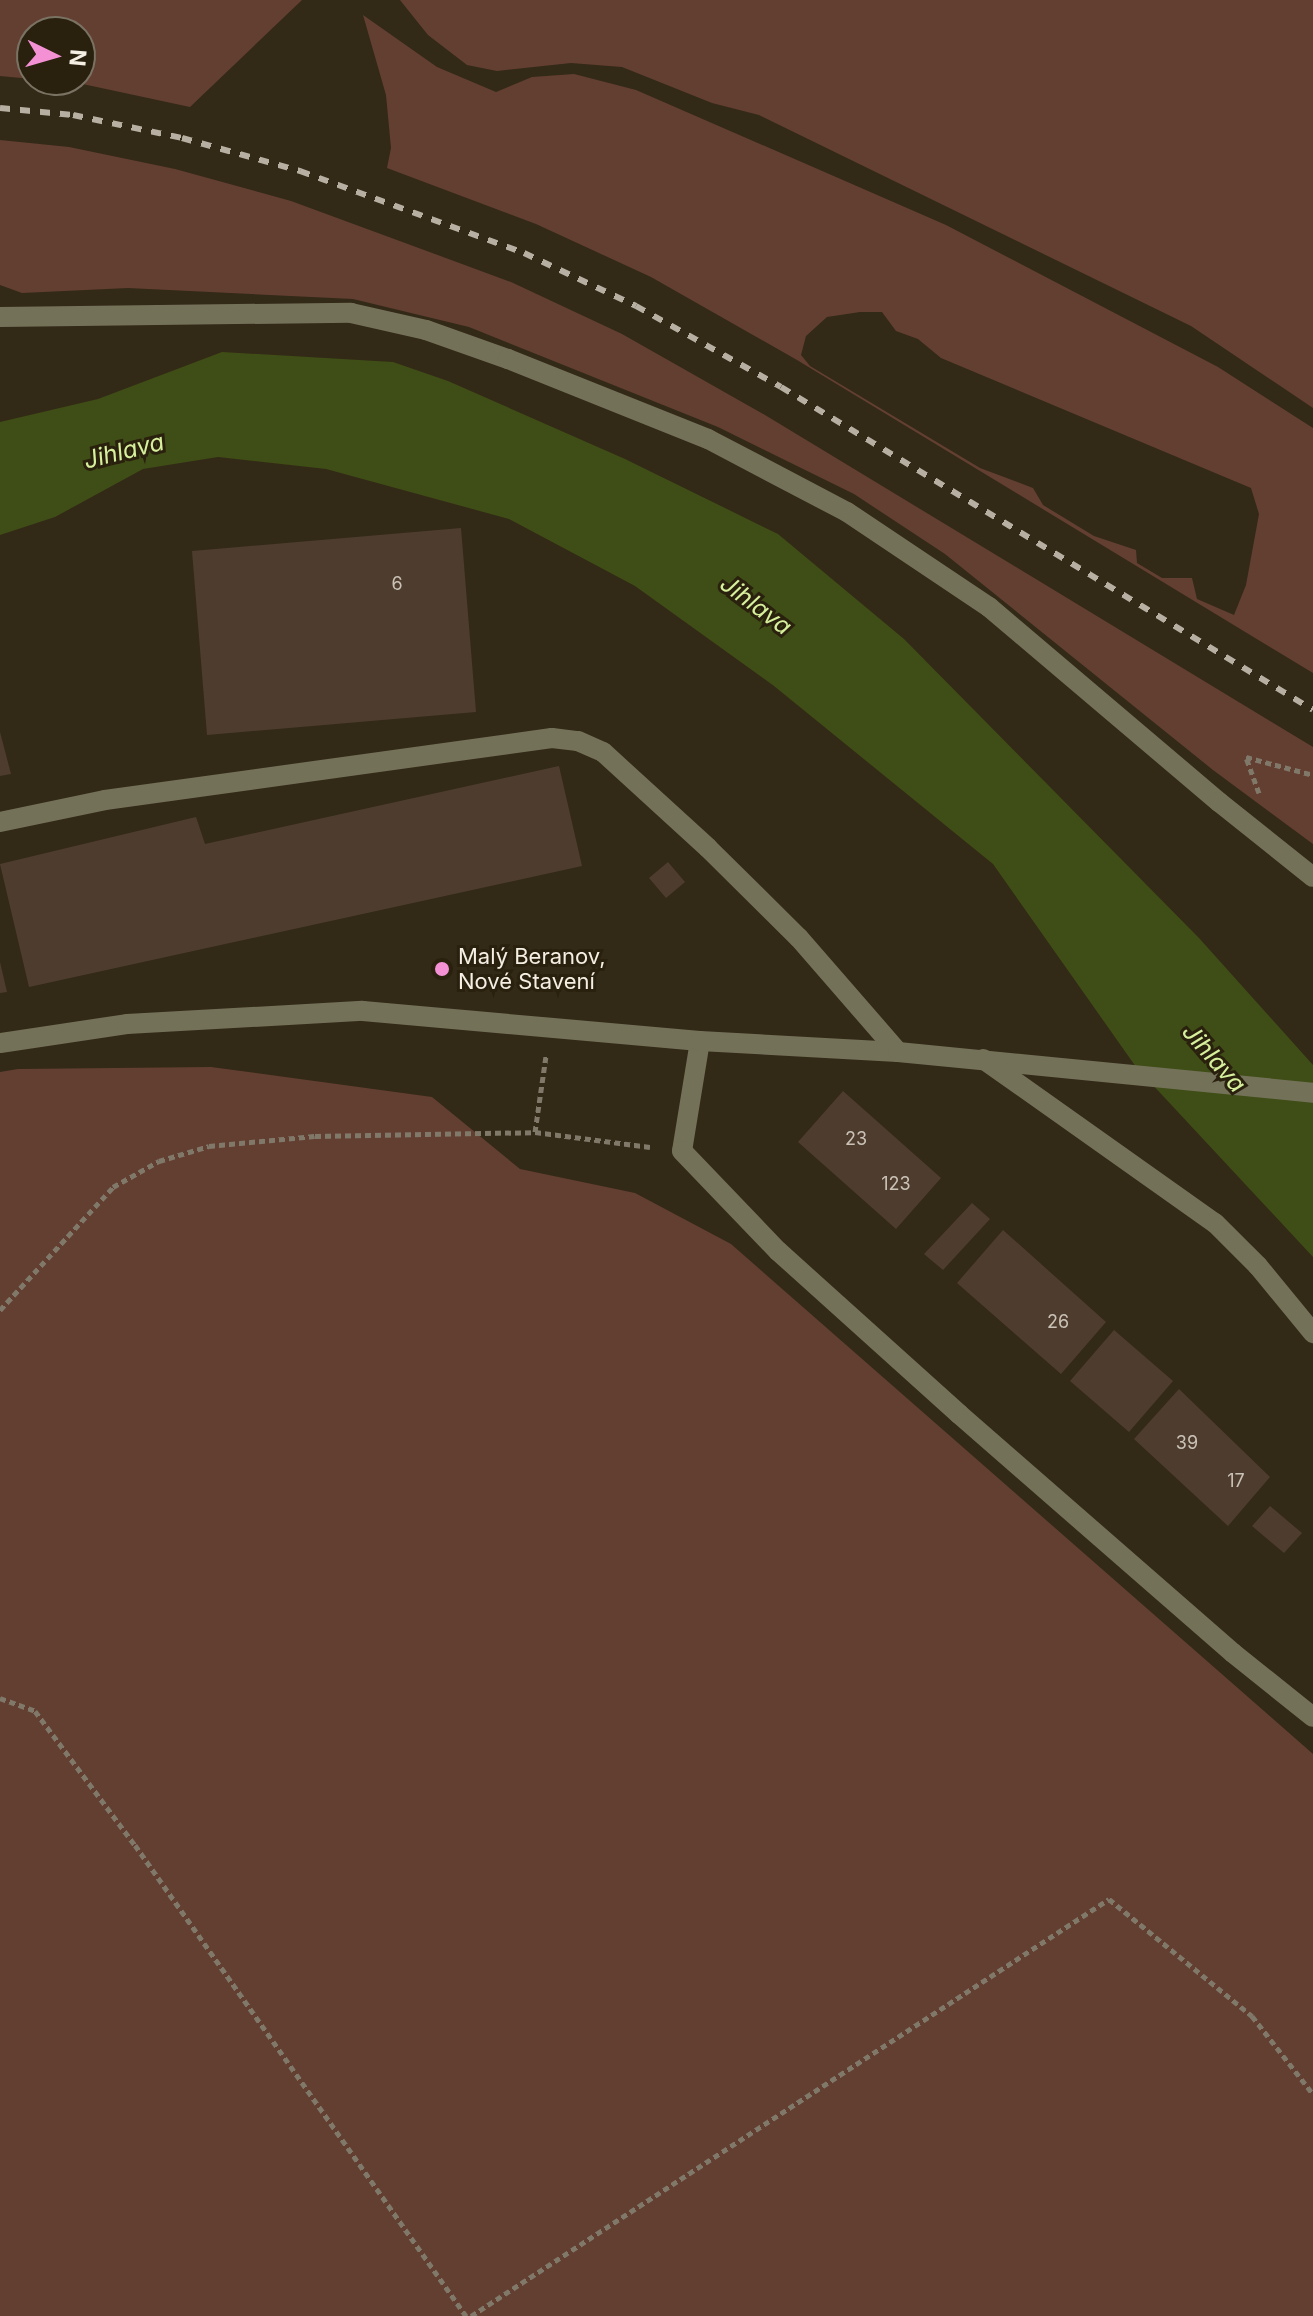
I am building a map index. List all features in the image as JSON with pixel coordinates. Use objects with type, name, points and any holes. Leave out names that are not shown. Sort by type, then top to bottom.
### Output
[{"type":"street","points":[[0,317],[351,313],[426,330],[508,359],[708,439],[847,512],[989,607],[1219,802],[1313,877]]},
{"type":"street","points":[[0,822],[120,797],[552,738],[578,741],[603,752],[708,848],[799,938],[898,1052]]},
{"type":"street","points":[[0,1043],[127,1024],[363,1011],[700,1041],[983,1059],[1313,1093]]},
{"type":"street","points":[[700,1041],[682,1151],[778,1251],[913,1374],[1233,1653],[1313,1717]]},
{"type":"street","points":[[983,1059],[1215,1223],[1258,1266],[1313,1333]]},
{"type":"path","points":[[1262,800],[1246,757],[1313,775]]},
{"type":"path","points":[[535,1132],[542,1081]]},
{"type":"path","points":[[0,1310],[113,1187],[159,1161],[209,1146],[315,1136],[535,1132],[682,1151]]},
{"type":"path","points":[[0,1698],[35,1711],[144,1858],[469,2316],[1109,1899],[1252,2016],[1313,2094]]},
{"type":"shaded area","points":[[0,0],[302,0],[190,107],[96,87],[96,16],[16,16],[16,78],[0,76]]},
{"type":"shaded area","points":[[400,0],[1313,0],[1313,408],[1191,326],[759,115],[712,103],[622,67],[571,63],[497,71],[467,65],[428,35]]},
{"type":"shaded area","points":[[363,15],[437,67],[496,92],[532,77],[574,74],[636,90],[946,225],[1218,367],[1313,428],[1313,673],[797,360],[651,277],[536,224],[387,168],[391,148],[386,95]],"holes":[[[882,312],[896,331],[918,339],[941,358],[1251,488],[1259,514],[1246,585],[1234,615],[1197,599],[1192,578],[1162,578],[1137,563],[1136,550],[1094,536],[1043,505],[1033,488],[980,468],[810,366],[801,355],[806,336],[827,317]]]},
{"type":"shaded area","points":[[0,140],[69,147],[175,169],[291,201],[511,282],[622,334],[765,415],[1313,747],[1313,844],[1213,770],[945,554],[854,494],[718,427],[469,327],[353,299],[128,288],[22,293],[0,285]]},
{"type":"shaded area","points":[[211,1067],[432,1097],[520,1169],[635,1193],[731,1244],[1313,1754],[1313,2316],[0,2316],[0,1072],[18,1069]]},
{"type":"water","name":"Jihlava","points":[[222,352],[393,362],[448,381],[625,459],[778,534],[904,639],[1199,938],[1313,1065],[1313,1257],[1136,1067],[993,864],[774,686],[635,586],[509,519],[326,469],[218,457],[143,469],[55,517],[0,535],[0,422],[98,399]]},
{"type":"building","points":[[461,528],[476,712],[207,735],[192,551]]},
{"type":"building","points":[[0,732],[11,774],[0,776]]},
{"type":"building","points":[[559,766],[582,866],[29,987],[0,864],[196,817],[205,844]]},
{"type":"building","points":[[668,862],[685,882],[666,898],[649,878]]},
{"type":"building","points":[[0,962],[7,992],[0,993]]},
{"type":"building","points":[[843,1091],[941,1178],[896,1229],[798,1142]]},
{"type":"building","points":[[972,1203],[990,1219],[943,1270],[924,1254]]},
{"type":"building","points":[[1003,1230],[1106,1322],[1061,1374],[957,1283]]},
{"type":"building","points":[[1114,1330],[1173,1381],[1129,1432],[1070,1381]]},
{"type":"building","points":[[1179,1389],[1270,1477],[1228,1526],[1134,1439]]},
{"type":"building","points":[[1270,1506],[1302,1533],[1284,1553],[1252,1526]]},
{"type":"railway","points":[[0,108],[73,115],[182,138],[300,171],[524,253],[636,306],[781,387],[1313,710]]},
{"type":"place","name":"Malý Beranov, Nové Stavení","points":[[442,969]]}]
